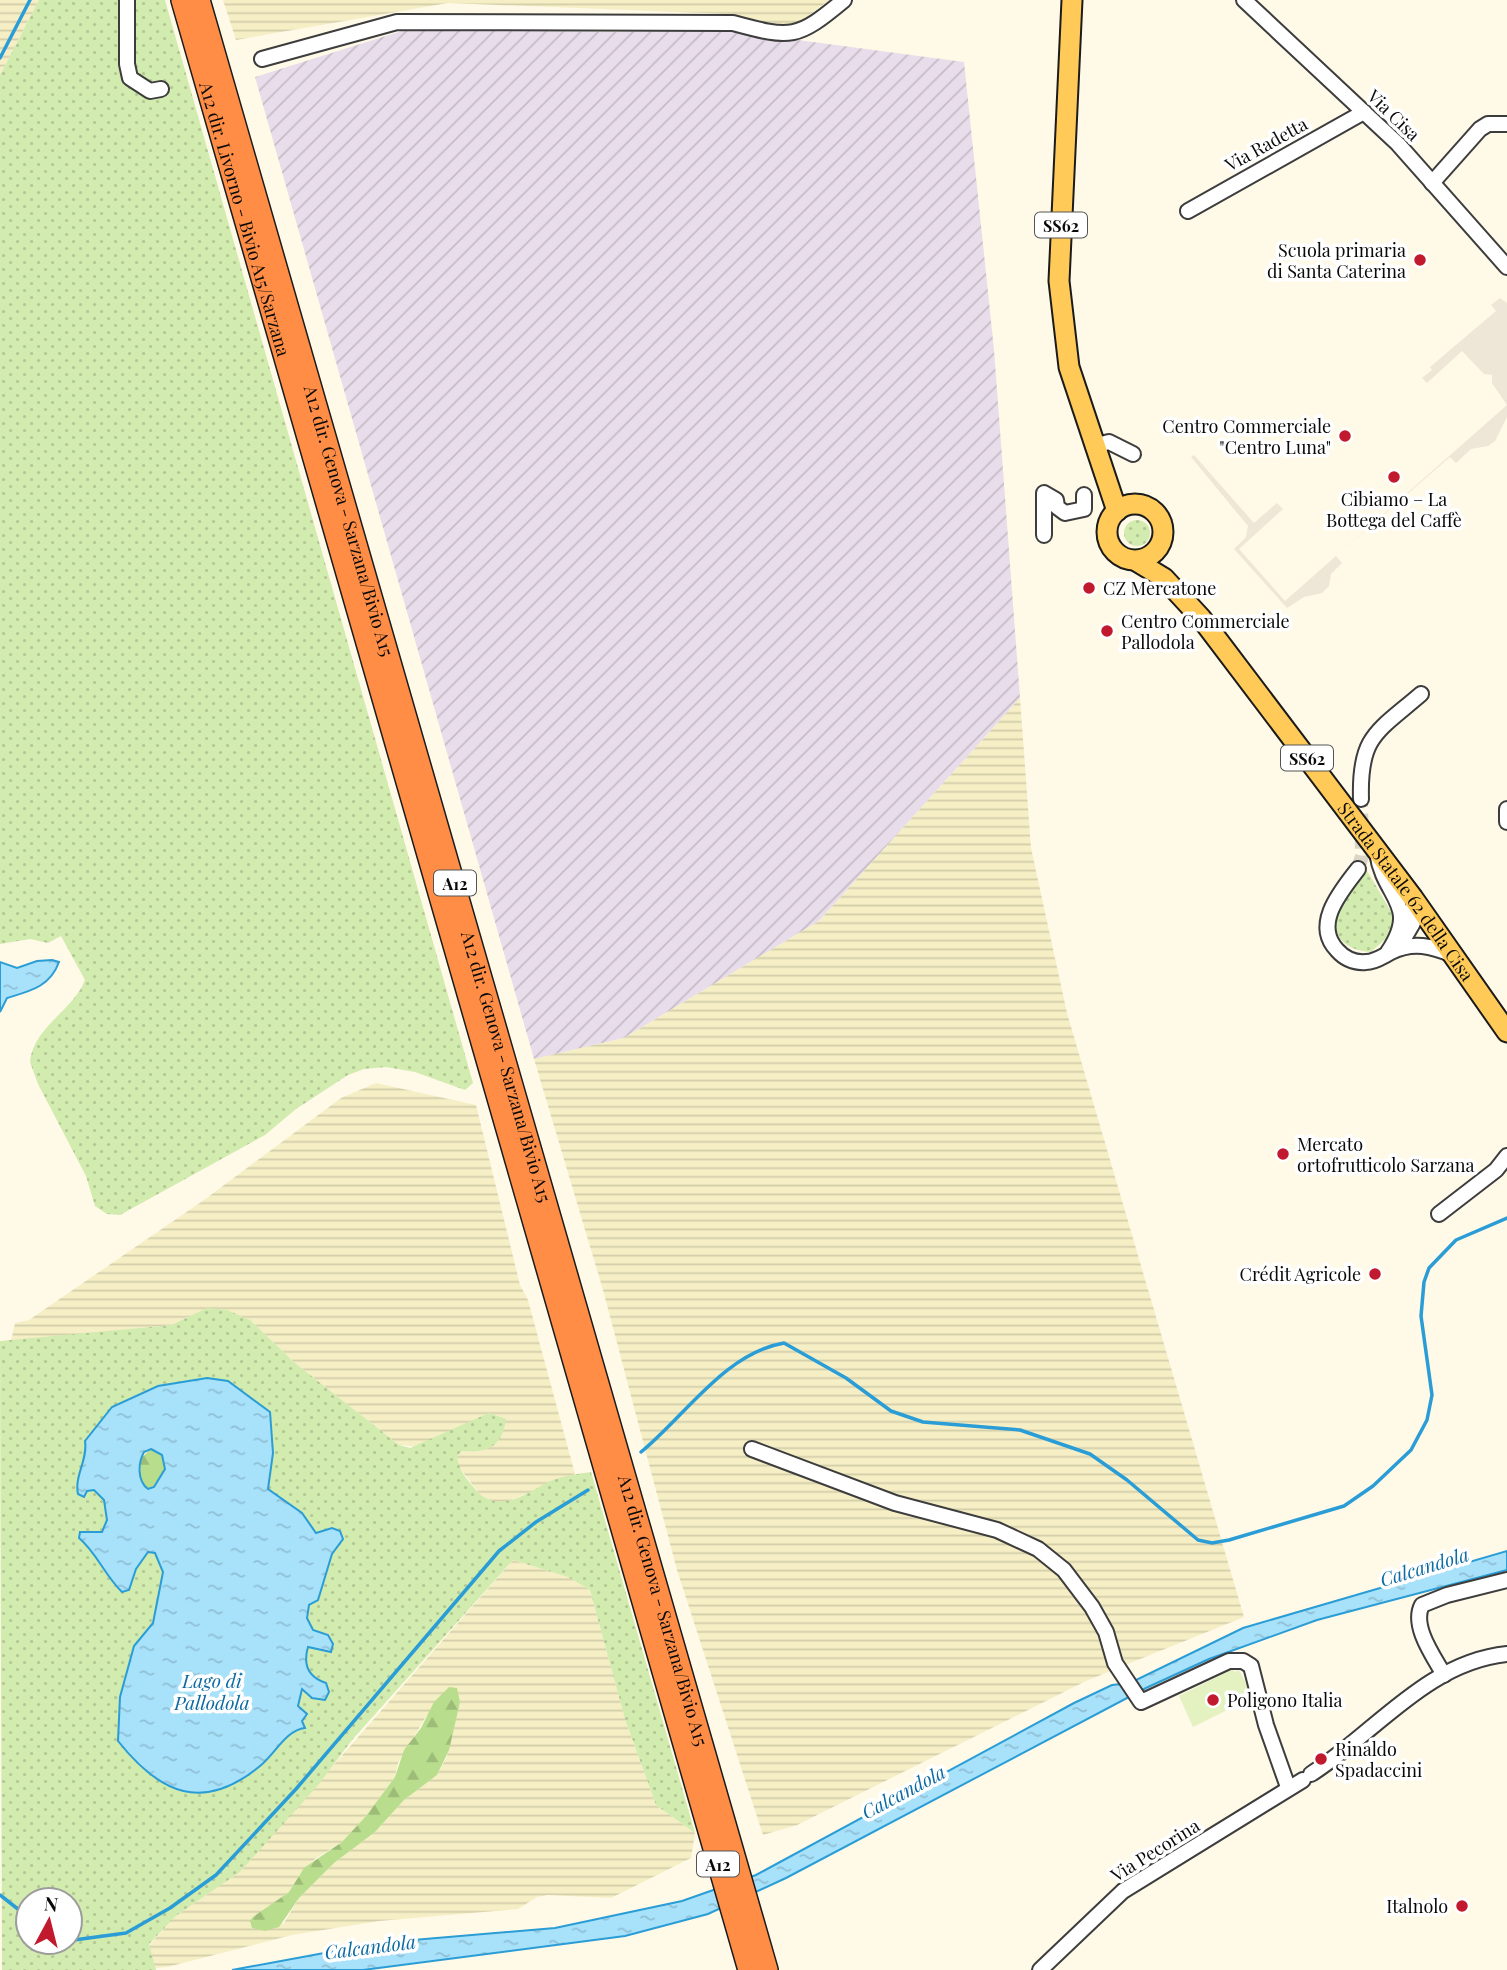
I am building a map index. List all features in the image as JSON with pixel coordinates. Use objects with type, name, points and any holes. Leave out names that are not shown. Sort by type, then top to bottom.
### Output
[{"type":"highway","name":"A12 dir. Livorno - Bivio A15/Sarzana","points":[[182,0],[749,1970]]},
{"type":"highway","name":"A12 dir. Genova - Sarzana/Bivio A15","points":[[199,0],[767,1970]]},
{"type":"main road","name":"Strada Statale 62 della Cisa","points":[[1072,0],[1059,281],[1069,367],[1093,446],[1117,511],[1108,523],[1109,544],[1120,556],[1136,561],[1164,578],[1201,618],[1457,957],[1506,1027]]},
{"type":"main road","name":"Strada Statale 62 della Cisa","points":[[1093,446],[1116,483],[1159,517],[1163,529],[1162,542],[1174,572],[1201,618]]},
{"type":"main road","points":[[1117,511],[1128,505],[1142,505]]},
{"type":"main road","points":[[1136,561],[1154,554],[1162,542]]},
{"type":"street","points":[[127,0],[127,64],[130,78],[150,91],[161,89]]},
{"type":"street","points":[[262,59],[397,22],[648,25],[733,23],[771,33],[793,34],[814,25],[844,0]]},
{"type":"street","name":"Via Cisa","points":[[1244,0],[1364,111],[1507,267]]},
{"type":"street","name":"Via Radetta","points":[[1188,211],[1364,111]]},
{"type":"street","points":[[1432,183],[1480,130],[1488,124],[1507,124]]},
{"type":"street","points":[[1093,446],[1110,442],[1133,454]]},
{"type":"street","points":[[1044,536],[1044,493],[1056,500],[1057,507],[1065,513],[1084,509],[1084,495]]},
{"type":"street","points":[[1361,799],[1360,771],[1363,752],[1371,736],[1420,694]]},
{"type":"street","points":[[1507,809],[1507,822]]},
{"type":"street","points":[[1377,851],[1380,873],[1402,913],[1402,932],[1388,953]]},
{"type":"street","points":[[1358,869],[1334,900],[1328,917],[1331,945],[1354,961],[1368,962],[1410,944],[1440,949],[1457,957]]},
{"type":"street","points":[[1388,953],[1409,933],[1415,914],[1413,898]]},
{"type":"street","points":[[1439,1214],[1502,1168],[1507,1156]]},
{"type":"street","points":[[752,1449],[855,1490],[997,1530],[1038,1549],[1065,1570],[1092,1607],[1106,1632],[1118,1667],[1139,1699],[1229,1661],[1243,1661],[1251,1666],[1266,1726],[1288,1787]]},
{"type":"street","points":[[1444,1675],[1432,1655],[1420,1624],[1418,1612],[1422,1605],[1447,1595],[1507,1580]]},
{"type":"street","name":"Via Pecorina","points":[[1040,1970],[1123,1891],[1307,1777],[1385,1714],[1444,1675],[1473,1663],[1507,1654]]},
{"type":"shaded area","points":[[0,0],[39,0],[0,75]]},
{"type":"shaded area","points":[[223,0],[829,0],[791,29],[728,14],[448,3],[236,40]]},
{"type":"shaded area","points":[[408,29],[614,32],[723,30],[964,62],[994,350],[1020,698],[819,921],[624,1038],[534,1059],[255,77]]},
{"type":"shaded area","points":[[1500,298],[1507,303],[1507,405],[1492,383],[1492,375],[1484,374],[1462,351],[1427,383],[1422,378],[1432,370],[1430,367],[1496,311],[1491,305]]},
{"type":"shaded area","points":[[1507,405],[1507,417],[1495,441],[1488,446],[1471,449],[1456,463],[1450,457],[1336,556],[1342,563],[1331,574],[1329,586],[1322,593],[1304,597],[1287,608],[1234,549],[1246,537],[1248,526],[1191,457],[1194,455],[1254,523],[1277,503],[1283,509],[1239,549],[1285,601]]},
{"type":"shaded area","points":[[1020,698],[1031,848],[1067,1013],[1244,1617],[1086,1681],[797,1825],[763,1835],[677,1570],[603,1290],[534,1059],[624,1038],[819,921]]},
{"type":"shaded area","points":[[376,1083],[476,1105],[520,1285],[528,1300],[575,1474],[501,1504],[491,1501],[481,1496],[459,1467],[457,1456],[462,1451],[477,1452],[399,1445],[295,1363],[250,1320],[187,1317],[171,1325],[11,1341],[15,1323],[29,1320],[204,1200],[341,1098]]},
{"type":"shaded area","points":[[513,1560],[568,1577],[590,1590],[625,1719],[656,1805],[695,1833],[691,1858],[611,1898],[548,1895],[537,1897],[518,1909],[379,1921],[292,1935],[155,1968],[149,1945],[177,1915],[240,1872]],"holes":[[[427,1715],[453,1729],[447,1756],[437,1775],[404,1800],[375,1832],[334,1863],[299,1898],[284,1923],[265,1931],[254,1917],[289,1892],[300,1874],[315,1859],[342,1842],[366,1816],[395,1777],[398,1763]]]},
{"type":"green space","points":[[39,0],[165,0],[473,1083],[465,1090],[415,1072],[386,1067],[364,1069],[348,1075],[296,1109],[265,1135],[120,1215],[107,1214],[95,1206],[86,1176],[38,1084],[30,1062],[39,1038],[72,1001],[85,980],[61,936],[48,943],[30,939],[0,944],[0,75]]},
{"type":"green space","points":[[1137,520],[1146,524],[1150,533],[1146,542],[1137,546],[1128,542],[1124,533],[1128,524]]},
{"type":"green space","points":[[1366,869],[1393,915],[1391,934],[1371,952],[1345,944],[1336,931],[1335,924],[1340,905]]},
{"type":"green space","points":[[207,1308],[227,1310],[250,1320],[295,1363],[399,1445],[410,1448],[489,1413],[506,1419],[501,1436],[493,1446],[480,1451],[462,1451],[457,1456],[461,1470],[483,1497],[501,1502],[511,1500],[553,1480],[591,1472],[695,1833],[656,1805],[625,1719],[590,1590],[568,1577],[513,1560],[352,1740],[319,1784],[240,1872],[177,1915],[149,1944],[156,1970],[2,1970],[0,1341],[171,1325]],"holes":[[[158,1386],[273,1453],[267,1489],[302,1513],[317,1533],[340,1531],[343,1539],[332,1554],[318,1600],[309,1605],[307,1618],[313,1630],[328,1635],[333,1644],[330,1652],[308,1647],[306,1667],[316,1680],[302,1688],[297,1706],[302,1721],[260,1766],[120,1697],[134,1646],[153,1623],[163,1572],[155,1553],[148,1551],[136,1569],[129,1590],[112,1579],[79,1539],[80,1532],[101,1532],[107,1520],[104,1500],[95,1490],[87,1491],[79,1475],[87,1455],[85,1440],[113,1407]]]},
{"type":"green space","points":[[151,1449],[162,1455],[165,1469],[154,1487],[148,1489],[140,1478],[141,1458]]},
{"type":"green space","name":"Poligono Italia","points":[[1233,1669],[1234,1672],[1239,1670],[1253,1697],[1193,1727],[1179,1696]]},
{"type":"green space","points":[[449,1687],[457,1688],[460,1702],[449,1750],[437,1775],[404,1800],[375,1832],[334,1863],[299,1898],[279,1927],[265,1931],[252,1928],[250,1921],[253,1917],[289,1892],[304,1868],[342,1842],[366,1816],[395,1777],[404,1750],[421,1728],[434,1702]]},
{"type":"water","points":[[37,961],[59,962],[45,983],[7,998],[0,1012],[0,962],[17,968]]},
{"type":"water","name":"Lago di Pallodola","points":[[207,1378],[228,1381],[270,1412],[273,1453],[268,1489],[302,1513],[316,1533],[332,1528],[340,1531],[343,1539],[332,1554],[318,1600],[309,1605],[307,1618],[313,1630],[328,1635],[333,1644],[331,1652],[308,1647],[307,1653],[308,1669],[326,1683],[329,1692],[325,1700],[312,1698],[302,1689],[298,1706],[307,1714],[302,1721],[305,1728],[292,1733],[260,1766],[239,1781],[201,1793],[166,1785],[150,1774],[118,1741],[120,1697],[134,1646],[153,1623],[163,1572],[155,1553],[148,1552],[136,1569],[129,1590],[122,1592],[79,1538],[80,1532],[102,1532],[107,1520],[104,1500],[94,1490],[87,1491],[84,1497],[78,1494],[85,1441],[112,1407],[158,1386]],"holes":[[[151,1449],[162,1455],[165,1469],[154,1487],[148,1489],[140,1477],[142,1456]]]},
{"type":"water","name":"Calcandola","points":[[1507,1551],[1507,1570],[1317,1620],[1209,1659],[1146,1688],[786,1878],[708,1914],[625,1936],[363,1970],[232,1970],[378,1943],[555,1928],[682,1901],[756,1875],[1074,1703],[1112,1685],[1130,1683],[1243,1628]]},
{"type":"waterway","points":[[0,58],[30,0]]},
{"type":"waterway","points":[[641,1452],[724,1372],[763,1349],[784,1343],[846,1378],[891,1411],[923,1422],[1020,1430],[1090,1454],[1127,1480],[1198,1540],[1212,1543],[1229,1540],[1344,1506],[1373,1486],[1411,1450],[1427,1420],[1432,1395],[1421,1316],[1424,1282],[1429,1268],[1456,1240],[1507,1218]]},
{"type":"waterway","points":[[84,1939],[126,1933],[170,1908],[216,1875],[296,1789],[499,1551],[536,1522],[588,1490]]},
{"type":"waterway","points":[[0,1895],[14,1906]]},
{"type":"tunnel","points":[[1358,869],[1362,856],[1361,799]]},
{"type":"place","name":"Scuola primaria di Santa Caterina","points":[[1420,260]]},
{"type":"place","name":"Centro Commerciale \"Centro Luna\"","points":[[1345,436]]},
{"type":"place","name":"Cibiamo – La Bottega del Caffè","points":[[1394,477]]},
{"type":"place","name":"CZ Mercatone","points":[[1089,588]]},
{"type":"place","name":"Centro Commerciale Pallodola","points":[[1107,631]]},
{"type":"place","name":"Mercato ortofrutticolo Sarzana","points":[[1283,1154]]},
{"type":"place","name":"Crédit Agricole","points":[[1375,1274]]},
{"type":"place","name":"Poligono Italia","points":[[1213,1700]]},
{"type":"place","name":"Rinaldo Spadaccini","points":[[1321,1759]]},
{"type":"place","name":"Italnolo","points":[[1462,1906]]}]
